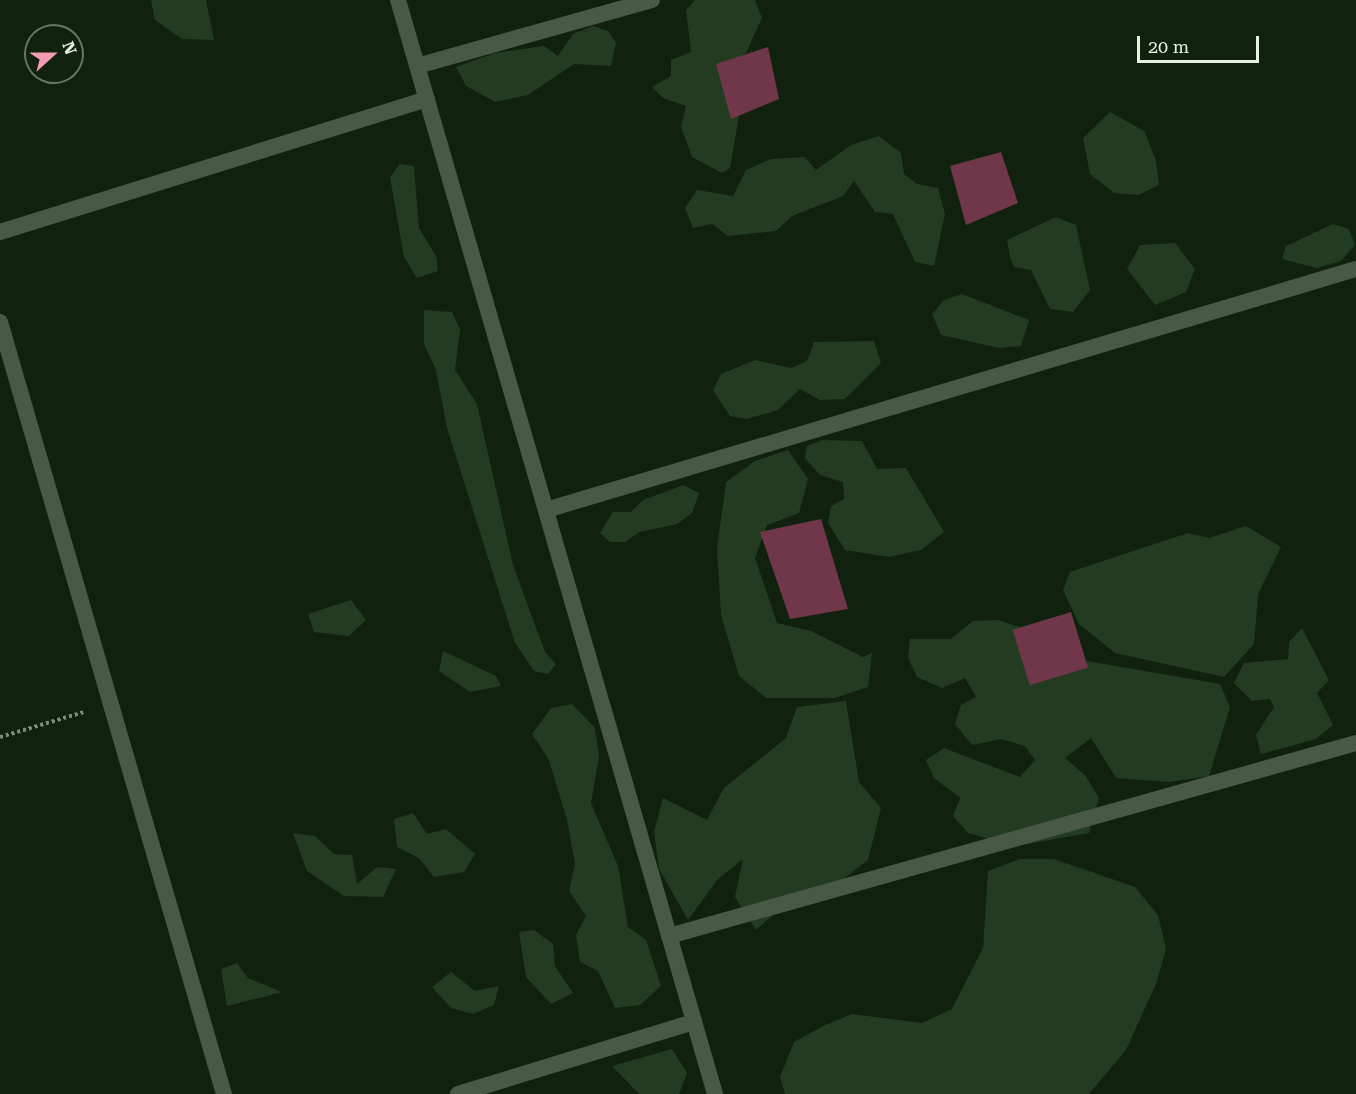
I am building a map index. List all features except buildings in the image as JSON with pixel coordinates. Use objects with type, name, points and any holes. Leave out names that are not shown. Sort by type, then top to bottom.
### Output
[{"type":"street","points":[[398,0],[715,1094]]},
{"type":"street","points":[[417,66],[652,0]]},
{"type":"street","points":[[0,232],[427,99]]},
{"type":"street","points":[[546,510],[1356,269]]},
{"type":"street","points":[[0,322],[224,1094]]},
{"type":"street","points":[[669,936],[1356,743]]},
{"type":"street","points":[[458,1094],[694,1022]]},
{"type":"path","points":[[0,737],[111,704]]},
{"type":"green space","points":[[151,0],[206,0],[214,40],[182,39],[155,20]]},
{"type":"green space","points":[[695,0],[755,0],[762,18],[746,53],[730,63],[740,110],[730,168],[722,173],[692,157],[681,127],[686,106],[663,98],[652,87],[671,76],[671,60],[691,52],[686,10]]},
{"type":"green space","points":[[593,26],[608,31],[616,43],[611,66],[574,64],[528,95],[495,102],[466,86],[456,67],[495,53],[544,46],[558,56],[573,34]]},
{"type":"green space","points":[[1110,112],[1144,131],[1156,160],[1159,185],[1138,195],[1114,193],[1090,174],[1083,138]]},
{"type":"green space","points":[[879,136],[901,153],[904,174],[917,184],[938,188],[945,214],[934,266],[915,262],[893,214],[875,212],[854,181],[843,196],[792,216],[776,231],[728,236],[712,224],[693,228],[685,208],[697,190],[733,196],[746,170],[771,159],[805,157],[816,170],[851,145]]},
{"type":"green space","points":[[400,164],[414,166],[419,228],[436,256],[438,271],[417,278],[404,257],[390,177]]},
{"type":"green space","points":[[1056,217],[1076,225],[1090,290],[1073,312],[1050,309],[1031,270],[1014,267],[1010,257],[1007,240]]},
{"type":"green space","points":[[1333,224],[1349,229],[1355,245],[1341,261],[1317,268],[1282,259],[1286,246]]},
{"type":"green space","points":[[1175,243],[1195,269],[1186,292],[1155,305],[1127,269],[1140,245]]},
{"type":"green space","points":[[962,294],[1029,320],[1021,346],[999,348],[941,335],[932,314],[944,300]]},
{"type":"green space","points":[[424,310],[452,312],[460,329],[455,370],[477,404],[513,565],[545,652],[556,664],[548,674],[534,671],[515,643],[447,428],[436,370],[424,344]]},
{"type":"green space","points":[[874,341],[881,363],[845,399],[820,400],[800,389],[778,410],[747,419],[730,416],[713,390],[721,374],[755,360],[791,368],[807,361],[814,342]]},
{"type":"green space","points":[[822,440],[862,441],[877,469],[906,468],[944,532],[921,550],[889,557],[845,550],[828,523],[831,506],[844,499],[843,482],[820,475],[805,458],[807,446]]},
{"type":"green space","points":[[788,450],[808,479],[799,513],[767,525],[755,558],[777,623],[811,631],[863,657],[872,653],[868,687],[835,698],[766,698],[739,676],[721,615],[717,548],[726,482],[755,461]]},
{"type":"green space","points":[[683,485],[699,493],[692,513],[677,524],[639,532],[625,542],[610,542],[600,533],[613,512],[631,512],[643,500]]},
{"type":"green space","points":[[1246,526],[1281,547],[1258,594],[1254,644],[1224,677],[1115,653],[1079,624],[1063,590],[1070,572],[1188,533],[1209,538]]},
{"type":"green space","points":[[351,600],[366,620],[349,636],[314,632],[308,614]]},
{"type":"green space","points":[[997,620],[1033,631],[1061,664],[1087,661],[1220,684],[1230,707],[1209,776],[1169,782],[1116,778],[1091,738],[1065,758],[1085,775],[1099,798],[1089,833],[1016,846],[968,833],[953,816],[960,798],[934,778],[926,760],[944,748],[1020,777],[1035,760],[1025,746],[1001,739],[972,745],[955,724],[961,705],[976,697],[965,678],[942,688],[917,677],[908,658],[910,639],[951,639],[973,621]]},
{"type":"green space","points":[[1302,628],[1329,680],[1317,693],[1333,725],[1316,739],[1261,754],[1256,735],[1274,707],[1270,699],[1252,701],[1234,683],[1244,663],[1288,659],[1289,642]]},
{"type":"green space","points":[[443,651],[496,676],[501,686],[470,692],[439,671]]},
{"type":"green space","points":[[846,701],[859,782],[881,808],[868,860],[834,886],[788,902],[756,930],[735,897],[743,859],[718,879],[688,920],[659,869],[654,832],[663,798],[707,820],[724,788],[786,738],[797,707]]},
{"type":"green space","points":[[572,704],[595,728],[599,757],[591,803],[618,866],[628,927],[646,940],[661,986],[640,1005],[615,1008],[598,971],[580,962],[576,935],[586,916],[569,891],[575,864],[567,820],[549,760],[532,734],[551,708]]},
{"type":"green space","points":[[413,813],[427,834],[446,829],[475,854],[464,872],[434,877],[419,858],[397,847],[394,819]]},
{"type":"green space","points":[[293,833],[315,836],[334,854],[352,855],[357,884],[377,867],[396,869],[383,897],[344,896],[307,871]]},
{"type":"green space","points":[[1020,859],[1054,859],[1135,887],[1158,915],[1166,949],[1156,984],[1126,1050],[1089,1094],[785,1094],[780,1077],[794,1042],[823,1026],[852,1014],[922,1023],[952,1009],[983,948],[988,871]]},
{"type":"green space","points":[[534,930],[553,944],[555,966],[573,993],[551,1004],[526,977],[519,932]]},
{"type":"green space","points":[[237,963],[248,978],[282,992],[227,1006],[221,969]]},
{"type":"green space","points":[[451,972],[475,991],[499,986],[494,1005],[473,1014],[451,1008],[432,987]]},
{"type":"green space","points":[[672,1049],[687,1073],[679,1094],[639,1094],[612,1066]]}]
